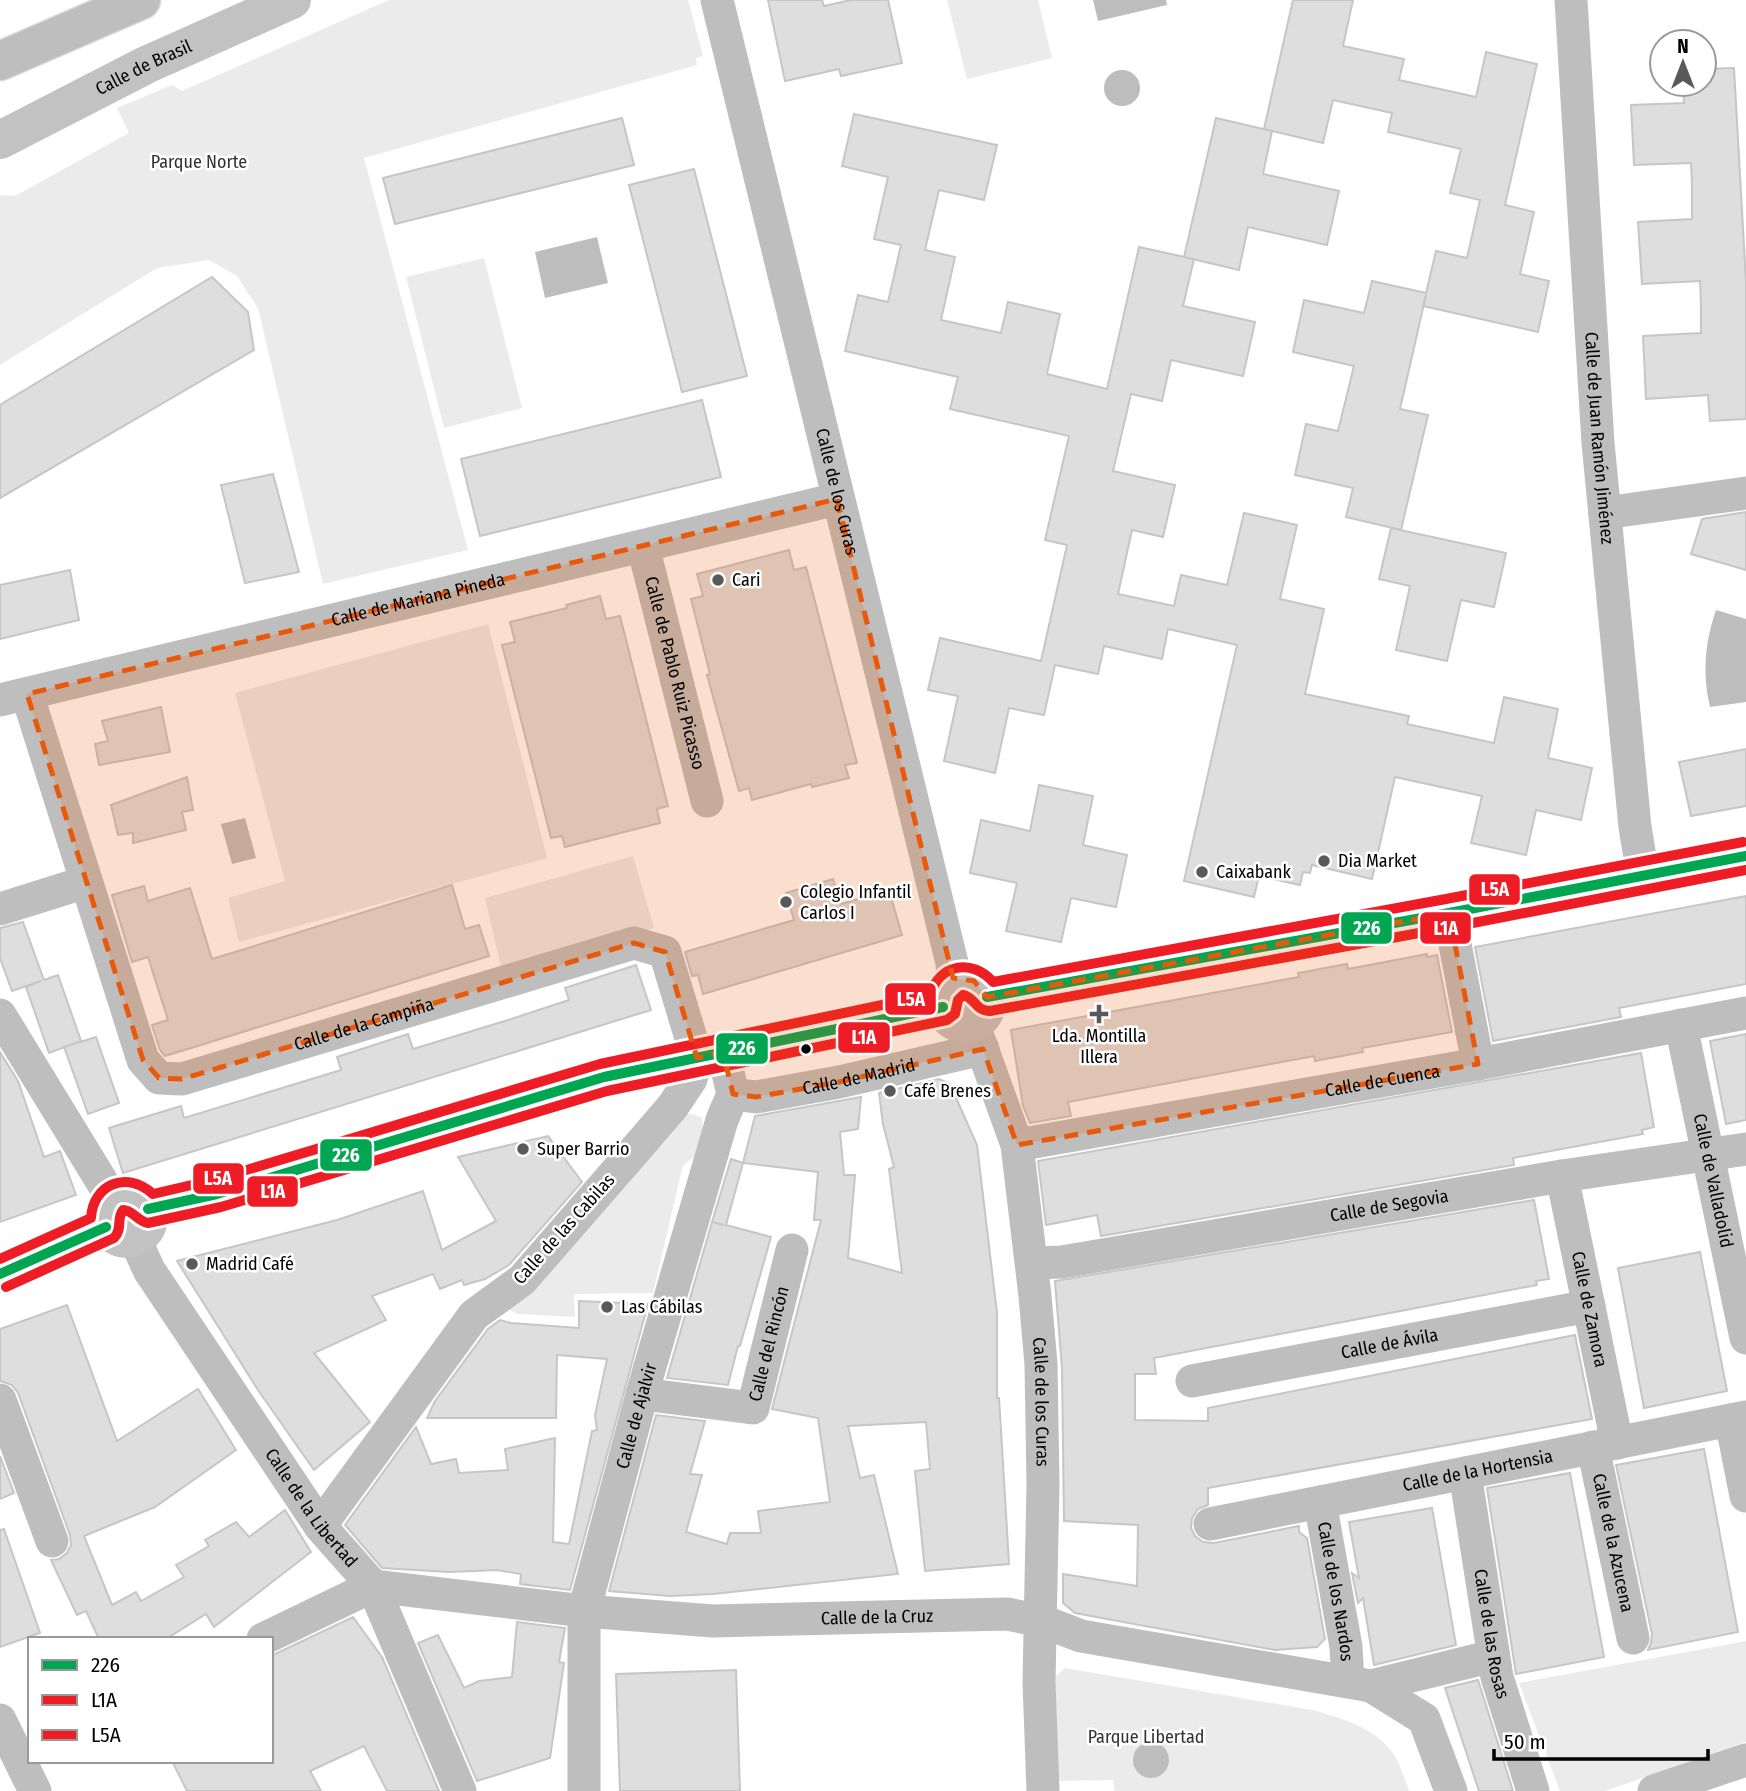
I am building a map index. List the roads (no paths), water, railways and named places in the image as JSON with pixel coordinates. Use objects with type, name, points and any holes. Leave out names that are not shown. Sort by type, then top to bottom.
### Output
[{"type":"highway","points":[[0,61],[141,0]]},
{"type":"street","name":"Calle de Brasil","points":[[0,140],[146,65],[292,0]]},
{"type":"street","name":"Calle de los Curas","points":[[717,0],[950,954],[968,1012],[1017,1145],[1041,1364],[1043,1484],[1040,1682],[1043,1791]]},
{"type":"street","name":"Calle de Juan Ramón Jiménez","points":[[1571,0],[1605,513],[1635,827],[1643,875]]},
{"type":"street","points":[[1605,513],[1746,493]]},
{"type":"street","name":"Calle de Mariana Pineda","points":[[14,697],[643,546],[840,511]]},
{"type":"street","name":"Calle de Pablo Ruiz Picasso","points":[[643,546],[707,801]]},
{"type":"street","name":"Calle de la Campiña","points":[[14,697],[86,882],[142,1060],[159,1078],[183,1079],[634,943],[665,952],[710,1055]]},
{"type":"street","name":"Calle de Madrid","points":[[0,1274],[126,1218],[217,1194],[604,1077],[710,1055],[968,1012],[1449,913],[1746,856]]},
{"type":"street","points":[[0,909],[86,882]]},
{"type":"street","points":[[1449,913],[1478,1064]]},
{"type":"street","name":"Calle de Madrid","points":[[733,1094],[756,1097],[839,1082],[968,1012]]},
{"type":"street","name":"Calle de Cuenca","points":[[1017,1145],[1478,1064],[1746,1013]]},
{"type":"street","name":"Calle de la Libertad","points":[[0,1015],[126,1218],[149,1270],[320,1526],[373,1586],[460,1791]]},
{"type":"street","name":"Calle de Valladolid","points":[[1681,1025],[1741,1290],[1746,1338]]},
{"type":"street","points":[[710,1055],[733,1094]]},
{"type":"street","name":"Calle de las Cabilas","points":[[320,1526],[474,1315],[522,1280],[673,1106],[710,1055]]},
{"type":"street","name":"Calle de Ajalvir","points":[[584,1791],[584,1611],[642,1394],[722,1120],[733,1094]]},
{"type":"street","name":"Calle de Segovia","points":[[1032,1263],[1062,1262],[1562,1176],[1746,1149]]},
{"type":"street","name":"Calle de Zamora","points":[[1562,1176],[1588,1306],[1605,1445]]},
{"type":"street","name":"Calle del Rincón","points":[[642,1394],[753,1408],[792,1250]]},
{"type":"street","name":"Calle de Ávila","points":[[1192,1381],[1588,1306]]},
{"type":"street","points":[[0,1400],[52,1541]]},
{"type":"street","points":[[1739,1419],[1746,1496]]},
{"type":"street","name":"Calle de la Hortensia","points":[[1210,1524],[1739,1419]]},
{"type":"street","name":"Calle de la Azucena","points":[[1605,1445],[1633,1639]]},
{"type":"street","name":"Calle de las Rosas","points":[[1465,1473],[1497,1677],[1533,1791]]},
{"type":"street","name":"Calle de los Nardos","points":[[1320,1502],[1346,1647],[1359,1683]]},
{"type":"street","points":[[267,1637],[373,1586]]},
{"type":"street","name":"Calle de la Cruz","points":[[373,1586],[584,1611],[713,1621],[1007,1614],[1042,1621],[1081,1636],[1359,1683],[1493,1656]]},
{"type":"street","points":[[1359,1683],[1424,1719],[1451,1791]]},
{"type":"street","points":[[0,1720],[35,1791]]},
{"type":"street","points":[[1654,1791],[1746,1760]]},
{"type":"place","name":"Cari","points":[[718,580]]},
{"type":"place","name":"Dia Market","points":[[1324,861]]},
{"type":"place","name":"Caixabank","points":[[1202,872]]},
{"type":"place","name":"Colegio Infantil Carlos I","points":[[786,902]]},
{"type":"place","name":"Lda. Montilla Illera","points":[[1099,1014]]},
{"type":"place","name":"Café Brenes","points":[[890,1091]]},
{"type":"place","name":"Super Barrio","points":[[523,1149]]},
{"type":"place","name":"Madrid Café","points":[[192,1264]]},
{"type":"place","name":"Las Cábilas","points":[[607,1307]]},
{"type":"park label","name":"Parque Norte","points":[[199,162]]},
{"type":"park label","name":"Parque Libertad","points":[[1146,1737]]}]
